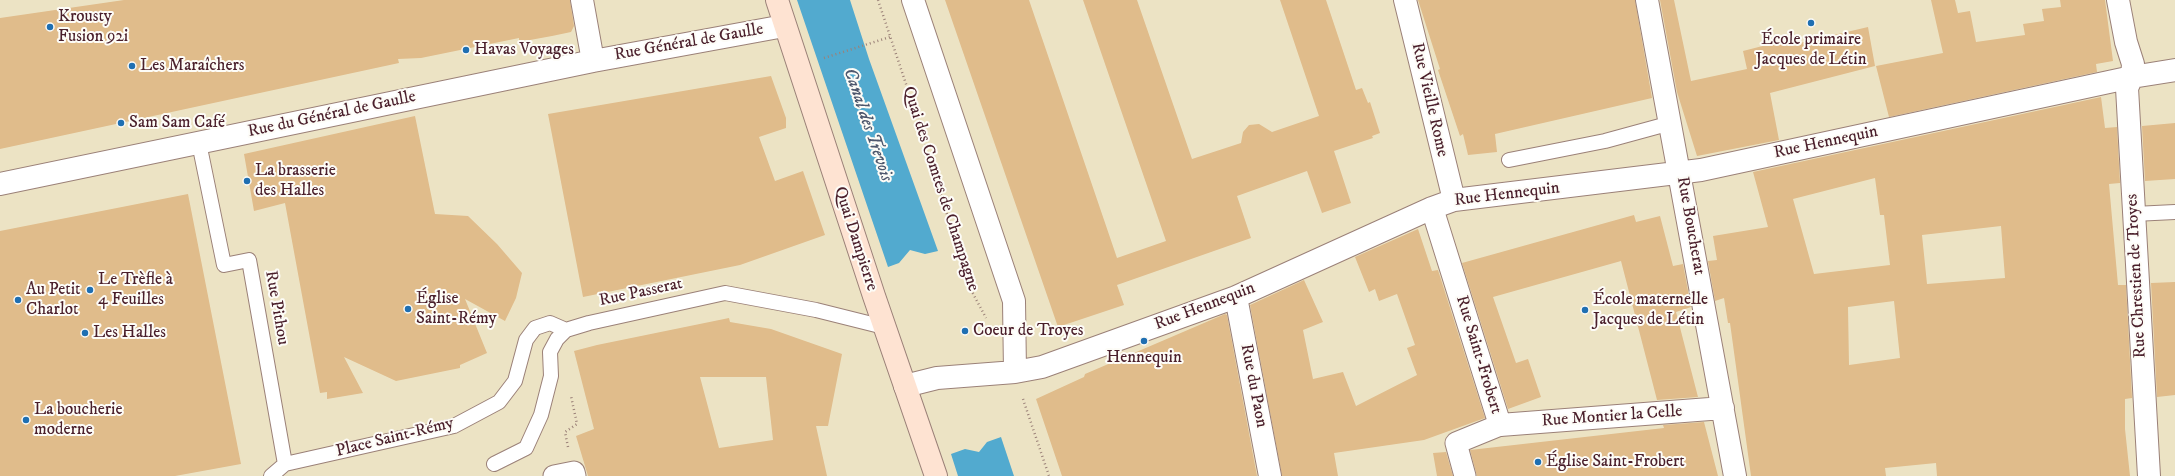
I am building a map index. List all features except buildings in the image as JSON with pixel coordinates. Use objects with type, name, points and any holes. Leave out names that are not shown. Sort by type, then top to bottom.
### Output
[{"type":"main road","name":"Quai Dampierre","points":[[777,0],[784,26],[884,327],[936,476]]},
{"type":"street","points":[[582,0],[593,60]]},
{"type":"street","name":"Quai des Comtes de Champagne","points":[[913,0],[1014,302],[1015,372]]},
{"type":"street","name":"Rue Vieille Rome","points":[[1405,0],[1454,200]]},
{"type":"street","name":"Rue Boucherat","points":[[1647,0],[1671,123],[1735,476]]},
{"type":"street","name":"Rue Chrestien de Troyes","points":[[2118,0],[2126,42],[2132,58],[2132,77],[2127,88],[2149,476]]},
{"type":"street","name":"Rue Général de Gaulle","points":[[593,60],[784,26]]},
{"type":"street","name":"Rue du Général de Gaulle","points":[[0,184],[593,60]]},
{"type":"street","name":"Rue Hennequin","points":[[905,386],[937,378],[1015,372],[1042,367],[1236,297],[1432,208],[1454,200],[1701,170],[2132,77],[2175,70]]},
{"type":"street","name":"Rue Saint-Frobert","points":[[1432,208],[1500,425],[1456,443],[1465,476]]},
{"type":"street","name":"Rue du Paon","points":[[1236,297],[1270,476]]},
{"type":"street","name":"Rue Montier la Celle","points":[[1500,425],[1723,408]]},
{"type":"lane","points":[[1509,160],[1605,141],[1671,123]]},
{"type":"lane","name":"Rue Pithou","points":[[199,143],[224,265],[249,260],[285,464]]},
{"type":"lane","points":[[2134,214],[2175,212]]},
{"type":"lane","name":"Rue Passerat","points":[[566,330],[589,323],[725,293],[816,310],[884,327]]},
{"type":"lane","name":"Place Saint-Rémy","points":[[271,476],[285,464],[454,426],[499,402],[515,381],[526,340],[535,328],[550,323],[566,330]]},
{"type":"lane","points":[[494,464],[526,448],[542,415],[551,376],[550,352],[557,339],[566,330]]},
{"type":"path","name":"Quai des Comtes de Champagne","points":[[878,0],[969,286],[987,321]]},
{"type":"path","points":[[821,59],[890,37]]},
{"type":"path","points":[[1015,372],[1049,476]]},
{"type":"path","points":[[568,475],[565,432],[577,424],[571,395]]},
{"type":"water","name":"Canal des Trevois","points":[[797,0],[850,0],[869,59],[938,251],[925,254],[910,250],[899,263],[888,267]]},
{"type":"water","points":[[1001,437],[1014,476],[958,476],[951,454],[965,449],[979,452],[987,442]]},
{"type":"place","name":"École primaire Jacques de Létin","points":[[1811,23]]},
{"type":"place","name":"Krousty Fusion 92i","points":[[50,27]]},
{"type":"place","name":"Havas Voyages","points":[[466,50]]},
{"type":"place","name":"Les Maraîchers","points":[[132,66]]},
{"type":"place","name":"Sam Sam Café","points":[[121,123]]},
{"type":"place","name":"La brasserie des Halles","points":[[247,181]]},
{"type":"place","name":"Le Trèfle à 4 Feuilles","points":[[90,290]]},
{"type":"place","name":"Au Petit Charlot","points":[[18,300]]},
{"type":"place","name":"Église Saint-Rémy","points":[[408,309]]},
{"type":"place","name":"École maternelle Jacques de Létin","points":[[1585,310]]},
{"type":"place","name":"Coeur de Troyes","points":[[965,331]]},
{"type":"place","name":"Les Halles","points":[[85,333]]},
{"type":"place","name":"Hennequin","points":[[1144,341]]},
{"type":"place","name":"La boucherie moderne","points":[[26,420]]},
{"type":"place","name":"Église Saint-Frobert","points":[[1538,462]]}]
